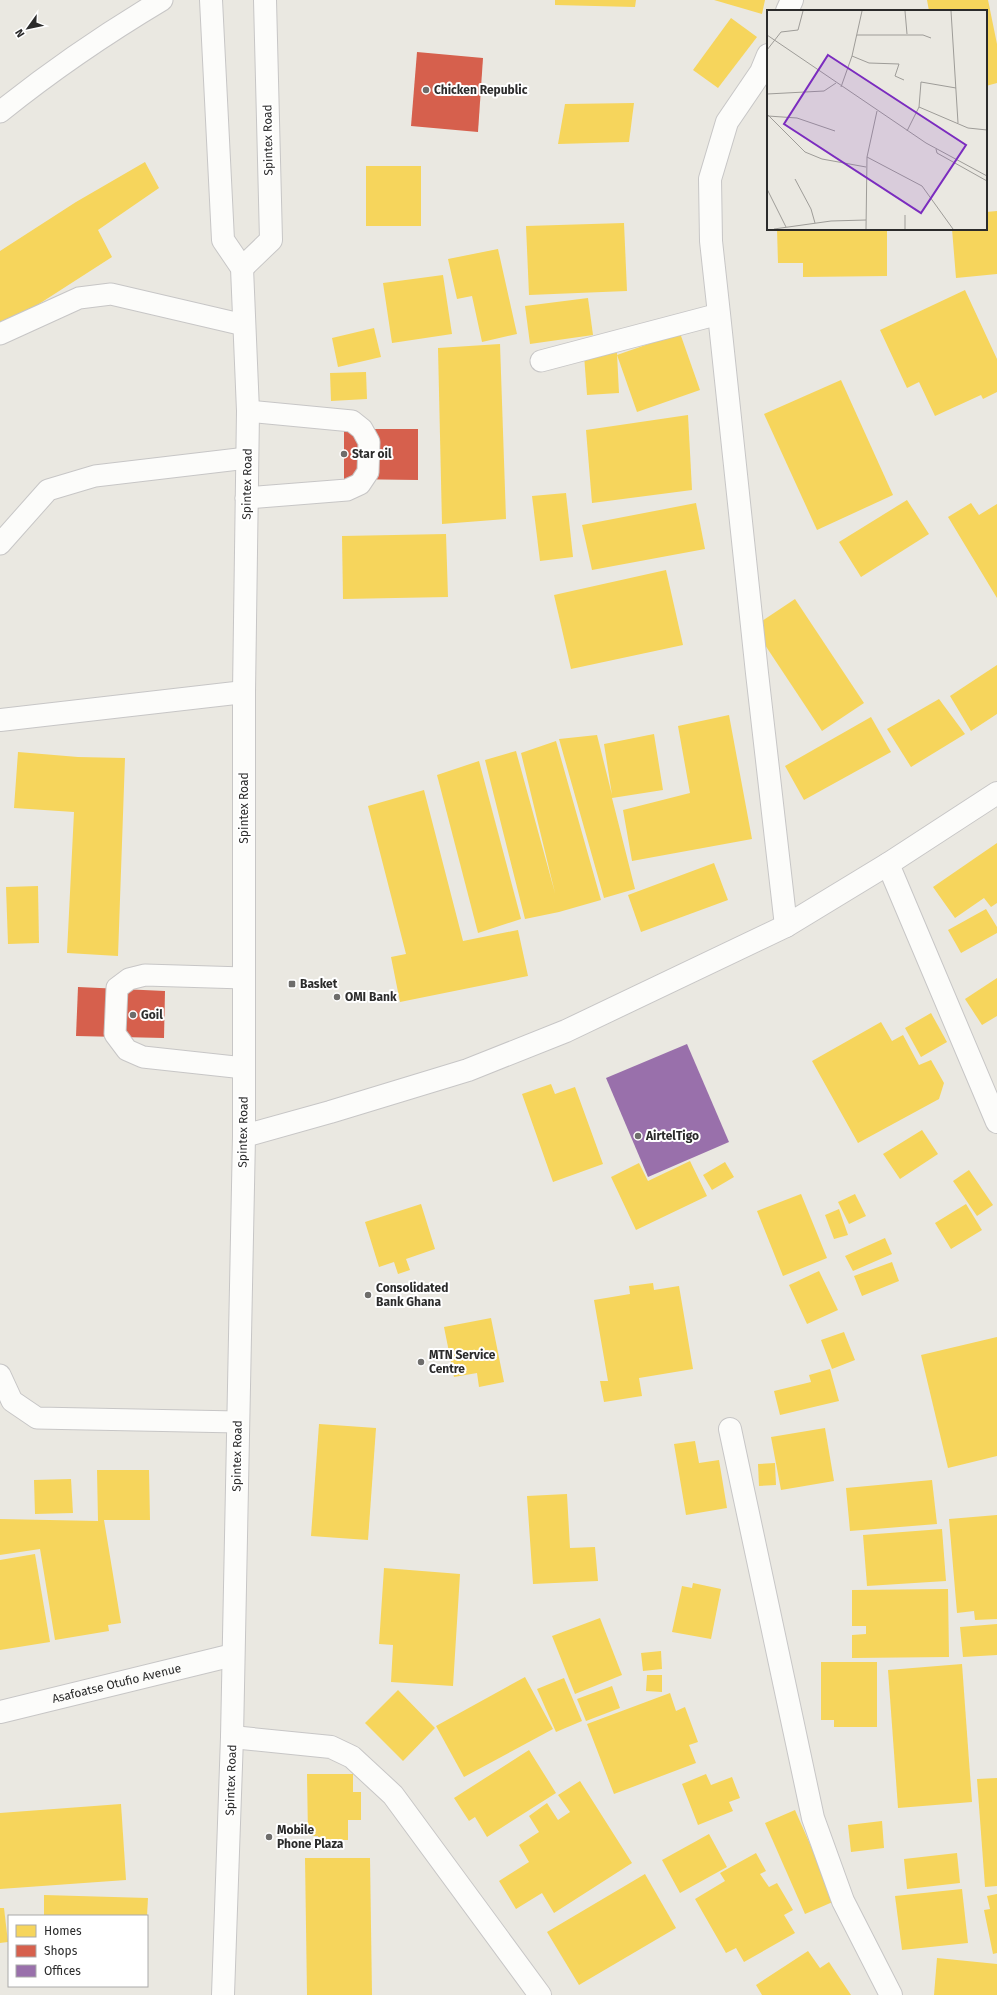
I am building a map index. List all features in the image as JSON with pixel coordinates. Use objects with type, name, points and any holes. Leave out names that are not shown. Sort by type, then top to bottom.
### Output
[{"type":"street","points":[[211,0],[223,240],[242,268]]},
{"type":"street","name":"Spintex Road","points":[[223,1995],[232,1736],[244,1136],[244,692],[248,411],[242,268],[271,240],[265,0]]},
{"type":"street","points":[[787,10],[792,0]]},
{"type":"street","points":[[767,57],[761,72],[727,122],[710,179],[711,241],[757,673],[786,926]]},
{"type":"street","points":[[0,720],[244,692]]},
{"type":"street","points":[[244,1136],[330,1112],[468,1070],[566,1031],[786,926],[888,864],[997,793]]},
{"type":"street","points":[[888,864],[997,1122]]},
{"type":"street","points":[[730,1429],[813,1818],[843,1901],[891,1995]]},
{"type":"street","name":"Asafoatse Otufio Avenue","points":[[0,1712],[233,1655]]},
{"type":"street","points":[[232,1736],[331,1747],[352,1757],[393,1795],[540,1995]]},
{"type":"lane","points":[[0,112],[44,76],[119,26],[162,0]]},
{"type":"lane","points":[[0,334],[79,298],[111,294],[244,325]]},
{"type":"lane","points":[[541,361],[719,314]]},
{"type":"lane","points":[[246,498],[347,490],[360,484],[368,472],[369,442],[362,429],[352,421],[248,411]]},
{"type":"lane","points":[[0,544],[48,490],[96,476],[247,458]]},
{"type":"lane","points":[[244,978],[145,975],[129,979],[117,988],[115,1034],[127,1050],[143,1057],[244,1068]]},
{"type":"lane","points":[[0,1375],[12,1401],[37,1418],[238,1422]]},
{"type":"building: Homes","points":[[555,0],[636,0],[635,7],[555,5]]},
{"type":"building: Homes","points":[[714,0],[765,0],[762,14]]},
{"type":"building: Homes","points":[[927,0],[988,0],[997,44],[997,83],[987,86],[987,10],[929,10]]},
{"type":"building: Homes","points":[[731,18],[757,37],[718,88],[693,70]]},
{"type":"building: Homes","points":[[634,103],[629,142],[558,144],[565,104]]},
{"type":"building: Homes","points":[[145,162],[159,188],[98,230],[112,257],[0,329],[0,251],[76,202]]},
{"type":"building: Homes","points":[[366,166],[421,166],[421,226],[366,226]]},
{"type":"building: Homes","points":[[997,211],[997,274],[956,278],[952,230],[987,230],[987,212]]},
{"type":"building: Homes","points":[[624,223],[627,291],[529,295],[526,226]]},
{"type":"building: Homes","points":[[777,230],[887,230],[887,276],[803,277],[803,263],[778,263]]},
{"type":"building: Homes","points":[[915,230],[946,230],[946,231]]},
{"type":"building: Homes","points":[[498,249],[517,334],[482,342],[472,296],[457,299],[448,259]]},
{"type":"building: Homes","points":[[443,275],[452,334],[392,343],[383,283]]},
{"type":"building: Homes","points":[[965,290],[997,359],[997,392],[983,399],[981,395],[935,416],[919,382],[907,388],[880,330]]},
{"type":"building: Homes","points":[[588,298],[593,335],[530,344],[525,306]]},
{"type":"building: Homes","points":[[374,328],[381,357],[338,367],[332,338]]},
{"type":"building: Homes","points":[[680,333],[700,390],[637,412],[617,355]]},
{"type":"building: Homes","points":[[500,344],[506,519],[442,524],[438,348]]},
{"type":"building: Homes","points":[[617,353],[619,393],[587,395],[584,355]]},
{"type":"building: Homes","points":[[366,372],[367,399],[331,401],[330,373]]},
{"type":"building: Homes","points":[[841,380],[893,495],[817,530],[764,414]]},
{"type":"building: Homes","points":[[688,415],[692,490],[592,503],[586,430]]},
{"type":"building: Homes","points":[[566,493],[573,557],[540,561],[532,496]]},
{"type":"building: Homes","points":[[907,500],[929,534],[861,577],[839,542]]},
{"type":"building: Homes","points":[[696,503],[705,549],[592,570],[582,525]]},
{"type":"building: Homes","points":[[971,503],[979,515],[997,504],[997,598],[948,517]]},
{"type":"building: Homes","points":[[446,534],[448,597],[343,599],[342,536]]},
{"type":"building: Homes","points":[[666,570],[683,645],[571,669],[554,595]]},
{"type":"building: Homes","points":[[795,599],[864,703],[822,731],[753,627]]},
{"type":"building: Homes","points":[[997,665],[997,714],[971,731],[950,696]]},
{"type":"building: Homes","points":[[939,699],[965,734],[911,767],[887,729]]},
{"type":"building: Homes","points":[[729,715],[752,839],[632,861],[623,810],[690,793],[678,726]]},
{"type":"building: Homes","points":[[871,717],[891,752],[804,800],[785,766]]},
{"type":"building: Homes","points":[[654,734],[663,790],[612,798],[635,889],[604,898],[559,739],[597,735],[612,795],[604,744]]},
{"type":"building: Homes","points":[[556,741],[601,900],[559,912],[525,919],[485,760],[516,751],[555,893],[521,753]]},
{"type":"building: Homes","points":[[18,752],[78,757],[125,758],[118,956],[67,953],[74,812],[14,808]]},
{"type":"building: Homes","points":[[479,761],[521,919],[478,933],[437,775]]},
{"type":"building: Homes","points":[[424,790],[463,941],[518,930],[528,976],[400,1002],[391,957],[406,954],[368,806]]},
{"type":"building: Homes","points":[[997,843],[997,903],[991,907],[984,898],[955,918],[933,887]]},
{"type":"building: Homes","points":[[714,863],[728,900],[641,932],[628,895]]},
{"type":"building: Homes","points":[[38,886],[39,943],[8,944],[6,887]]},
{"type":"building: Homes","points":[[986,909],[997,927],[997,933],[961,953],[948,930]]},
{"type":"building: Homes","points":[[997,978],[997,1016],[982,1025],[965,999]]},
{"type":"building: Homes","points":[[931,1013],[947,1042],[921,1057],[905,1028]]},
{"type":"building: Homes","points":[[881,1022],[892,1041],[903,1035],[919,1065],[931,1060],[944,1083],[939,1099],[858,1143],[812,1061]]},
{"type":"building: Homes","points":[[551,1084],[555,1094],[575,1087],[603,1164],[553,1182],[522,1094]]},
{"type":"building: Homes","points":[[922,1130],[938,1154],[900,1179],[883,1154]]},
{"type":"building: Homes","points":[[690,1161],[707,1196],[636,1230],[611,1177],[639,1163],[648,1181]]},
{"type":"building: Homes","points":[[725,1162],[734,1177],[712,1190],[703,1175]]},
{"type":"building: Homes","points":[[969,1170],[993,1205],[977,1216],[953,1181]]},
{"type":"building: Homes","points":[[801,1194],[827,1258],[783,1276],[757,1211]]},
{"type":"building: Homes","points":[[855,1194],[866,1216],[849,1224],[838,1202]]},
{"type":"building: Homes","points":[[421,1204],[435,1249],[406,1259],[410,1270],[398,1274],[394,1262],[379,1267],[365,1222]]},
{"type":"building: Homes","points":[[966,1204],[982,1230],[951,1249],[935,1223]]},
{"type":"building: Homes","points":[[839,1209],[848,1235],[834,1239],[825,1215]]},
{"type":"building: Homes","points":[[885,1238],[892,1254],[853,1271],[845,1256]]},
{"type":"building: Homes","points":[[892,1262],[899,1281],[862,1296],[854,1276]]},
{"type":"building: Homes","points":[[819,1271],[838,1310],[807,1324],[789,1285]]},
{"type":"building: Homes","points":[[653,1283],[654,1290],[679,1286],[693,1369],[639,1378],[642,1396],[604,1402],[600,1381],[608,1381],[594,1300],[630,1294],[629,1286]]},
{"type":"building: Homes","points":[[491,1318],[504,1382],[479,1387],[477,1373],[454,1377],[444,1327]]},
{"type":"building: Homes","points":[[844,1332],[855,1360],[832,1369],[821,1340]]},
{"type":"building: Homes","points":[[997,1337],[997,1456],[948,1468],[921,1355]]},
{"type":"building: Homes","points":[[830,1369],[839,1401],[780,1415],[774,1391],[811,1382],[809,1375]]},
{"type":"building: Homes","points":[[319,1424],[376,1428],[368,1540],[311,1536]]},
{"type":"building: Homes","points":[[825,1428],[834,1481],[781,1490],[771,1437]]},
{"type":"building: Homes","points":[[695,1441],[699,1463],[719,1460],[727,1508],[686,1515],[674,1444]]},
{"type":"building: Homes","points":[[775,1463],[776,1485],[759,1486],[758,1464]]},
{"type":"building: Homes","points":[[97,1470],[149,1470],[150,1520],[104,1520],[121,1623],[108,1625],[109,1631],[55,1640],[40,1549],[0,1555],[0,1519],[98,1521]]},
{"type":"building: Homes","points":[[71,1479],[73,1513],[35,1514],[34,1480]]},
{"type":"building: Homes","points":[[932,1480],[937,1524],[850,1531],[846,1488]]},
{"type":"building: Homes","points":[[567,1494],[570,1548],[595,1547],[598,1581],[533,1584],[527,1496]]},
{"type":"building: Homes","points":[[997,1515],[997,1619],[975,1620],[974,1611],[957,1613],[949,1519]]},
{"type":"building: Homes","points":[[942,1529],[946,1581],[867,1586],[863,1535]]},
{"type":"building: Homes","points":[[35,1554],[50,1642],[0,1650],[0,1560]]},
{"type":"building: Homes","points":[[384,1568],[460,1574],[453,1686],[391,1682],[393,1645],[379,1644]]},
{"type":"building: Homes","points":[[693,1583],[721,1589],[711,1639],[672,1632],[682,1586],[692,1588]]},
{"type":"building: Homes","points":[[948,1589],[949,1657],[852,1658],[852,1635],[866,1634],[866,1626],[852,1626],[852,1590]]},
{"type":"building: Homes","points":[[600,1618],[622,1675],[575,1694],[552,1636]]},
{"type":"building: Homes","points":[[997,1624],[997,1655],[963,1657],[960,1627]]},
{"type":"building: Homes","points":[[661,1651],[662,1669],[643,1671],[641,1653]]},
{"type":"building: Homes","points":[[821,1662],[877,1662],[877,1727],[834,1727],[834,1720],[821,1720]]},
{"type":"building: Homes","points":[[962,1664],[972,1802],[898,1808],[888,1670]]},
{"type":"building: Homes","points":[[647,1675],[662,1675],[662,1692],[646,1691]]},
{"type":"building: Homes","points":[[525,1677],[553,1729],[464,1777],[436,1726]]},
{"type":"building: Homes","points":[[564,1678],[582,1721],[556,1732],[537,1689]]},
{"type":"building: Homes","points":[[612,1686],[620,1708],[586,1721],[577,1699]]},
{"type":"building: Homes","points":[[398,1690],[435,1728],[403,1761],[365,1723]]},
{"type":"building: Homes","points":[[670,1693],[676,1711],[685,1707],[698,1742],[689,1745],[696,1763],[614,1794],[587,1724]]},
{"type":"building: Homes","points":[[529,1750],[556,1793],[487,1837],[475,1817],[469,1821],[454,1798]]},
{"type":"building: Homes","points":[[307,1774],[353,1774],[353,1792],[361,1792],[361,1820],[348,1820],[348,1840],[319,1840],[318,1836],[308,1836]]},
{"type":"building: Homes","points":[[706,1774],[711,1785],[732,1777],[740,1798],[729,1802],[733,1811],[698,1825],[682,1784]]},
{"type":"building: Homes","points":[[997,1778],[997,1886],[985,1887],[977,1779]]},
{"type":"building: Homes","points":[[580,1781],[632,1863],[554,1913],[542,1893],[516,1909],[499,1881],[529,1862],[519,1845],[539,1832],[529,1816],[547,1803],[558,1820],[570,1812],[558,1795]]},
{"type":"building: Homes","points":[[121,1804],[126,1880],[0,1889],[0,1813]]},
{"type":"building: Homes","points":[[795,1810],[835,1901],[805,1914],[765,1823]]},
{"type":"building: Homes","points":[[882,1821],[884,1848],[851,1852],[848,1825]]},
{"type":"building: Homes","points":[[709,1834],[727,1867],[680,1893],[662,1860]]},
{"type":"building: Homes","points":[[756,1853],[766,1871],[760,1874],[769,1887],[777,1883],[793,1910],[784,1915],[795,1933],[744,1962],[736,1948],[726,1953],[695,1899],[725,1881],[720,1873]]},
{"type":"building: Homes","points":[[957,1853],[960,1883],[907,1889],[904,1859]]},
{"type":"building: Homes","points":[[305,1858],[370,1858],[372,1995],[307,1995]]},
{"type":"building: Homes","points":[[645,1874],[676,1928],[579,1985],[547,1932]]},
{"type":"building: Homes","points":[[962,1889],[968,1943],[902,1950],[895,1896]]},
{"type":"building: Homes","points":[[997,1894],[997,1953],[993,1954],[984,1910],[990,1909],[987,1896]]},
{"type":"building: Homes","points":[[44,1895],[148,1898],[147,1915],[44,1915]]},
{"type":"building: Homes","points":[[0,1908],[4,1908],[8,1942],[0,1943]]},
{"type":"building: Homes","points":[[808,1951],[820,1968],[829,1962],[851,1995],[762,1995],[756,1985]]},
{"type":"building: Homes","points":[[937,1958],[997,1964],[997,1995],[934,1995]]},
{"type":"building: Shops","points":[[417,52],[483,58],[478,132],[411,126]]},
{"type":"building: Shops","points":[[344,429],[418,429],[418,480],[344,479]]},
{"type":"building: Shops","points":[[78,987],[165,991],[164,1038],[76,1036]]},
{"type":"building: Offices","points":[[687,1044],[729,1142],[648,1177],[606,1078]]},
{"type":"place","name":"Chicken Republic","points":[[426,90]]},
{"type":"place","name":"Star oil","points":[[344,454]]},
{"type":"place","name":"Basket","points":[[292,984]]},
{"type":"place","name":"OMI Bank","points":[[337,997]]},
{"type":"place","name":"Goil","points":[[133,1015]]},
{"type":"place","name":"AirtelTigo","points":[[638,1136]]},
{"type":"place","name":"Consolidated Bank Ghana","points":[[368,1295]]},
{"type":"place","name":"MTN Service Centre","points":[[421,1362]]},
{"type":"place","name":"Mobile Phone Plaza","points":[[269,1837]]}]
